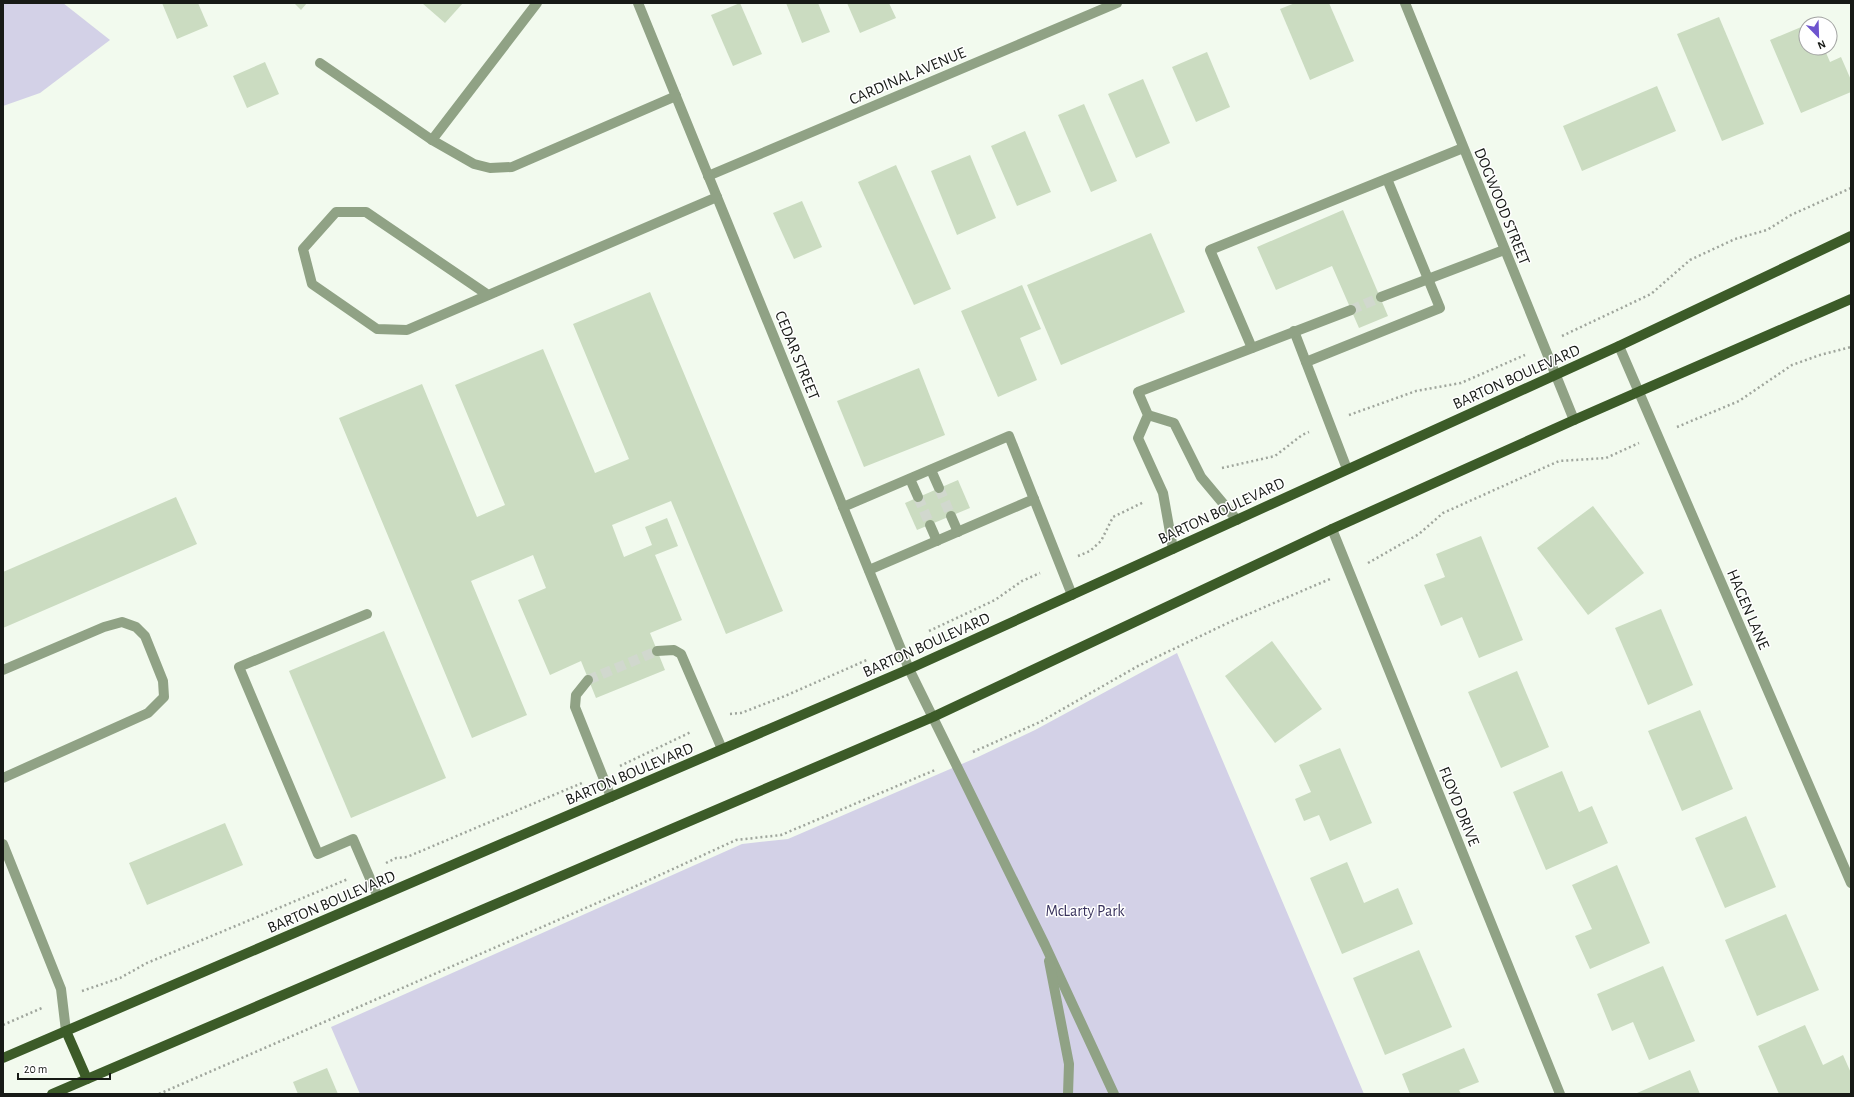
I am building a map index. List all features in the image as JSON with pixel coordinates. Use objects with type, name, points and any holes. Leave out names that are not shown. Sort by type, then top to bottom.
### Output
[{"type":"main road","name":"BARTON BOULEVARD","points":[[3,1058],[909,669],[1619,346],[1851,236]]},
{"type":"main road","points":[[52,1094],[933,717],[1332,529],[1574,420],[1851,299]]},
{"type":"main road","points":[[66,1031],[87,1079]]},
{"type":"street","points":[[432,140],[537,3]]},
{"type":"street","name":"CEDAR STREET","points":[[638,3],[909,669],[1046,945]]},
{"type":"street","name":"CARDINAL AVENUE","points":[[708,176],[1117,3]]},
{"type":"street","name":"DOGWOOD STREET","points":[[1405,3],[1554,375],[1574,420]]},
{"type":"street","points":[[320,63],[432,140],[474,164],[490,168],[512,166],[676,96]]},
{"type":"street","points":[[1252,348],[1210,250],[1463,148]]},
{"type":"street","points":[[1306,362],[1440,308],[1388,179]]},
{"type":"street","points":[[488,295],[366,212],[336,212],[303,249],[312,284],[377,330],[407,330],[717,197]]},
{"type":"street","points":[[1381,298],[1504,250]]},
{"type":"street","points":[[1173,549],[1163,493],[1138,438],[1148,415],[1138,392],[1351,310]]},
{"type":"street","points":[[1294,331],[1347,469]]},
{"type":"street","name":"HAGEN LANE","points":[[1619,346],[1851,883]]},
{"type":"street","points":[[1148,415],[1174,423],[1201,477],[1237,520]]},
{"type":"street","points":[[843,507],[1009,436],[1072,595]]},
{"type":"street","points":[[932,470],[939,488]]},
{"type":"street","points":[[910,479],[918,497]]},
{"type":"street","points":[[869,570],[1034,499]]},
{"type":"street","points":[[951,516],[958,532]]},
{"type":"street","points":[[930,524],[937,541]]},
{"type":"street","name":"FLOYD DRIVE","points":[[1332,529],[1560,1094]]},
{"type":"street","points":[[367,614],[238,667],[318,854],[353,839],[378,897]]},
{"type":"street","points":[[3,670],[104,627],[122,622],[136,627],[145,636],[163,681],[164,690],[164,697],[148,713],[3,778]]},
{"type":"street","points":[[657,651],[674,650],[682,654],[722,749]]},
{"type":"street","points":[[588,680],[576,695],[575,707],[611,797]]},
{"type":"street","points":[[3,844],[61,989],[66,1031]]},
{"type":"street","points":[[1046,945],[1069,1064],[1068,1094]]},
{"type":"street","points":[[1046,945],[1114,1094]]},
{"type":"path","points":[[1221,468],[1275,456],[1302,435],[1330,423],[1416,391],[1461,383],[1511,362],[1651,294],[1690,260],[1735,238],[1767,230],[1791,216],[1851,188]]},
{"type":"path","points":[[970,753],[1040,722],[1138,666],[1225,624],[1377,559],[1419,534],[1443,513],[1559,461],[1606,458],[1739,401],[1792,365],[1820,355],[1851,347]]},
{"type":"path","points":[[929,631],[983,606],[1022,581],[1090,551]]},
{"type":"path","points":[[91,987],[120,978],[147,963],[396,858],[407,857],[602,774],[727,715],[741,713],[785,696],[869,659]]},
{"type":"path","points":[[159,1094],[636,886],[736,840],[781,835],[935,769]]},
{"type":"green space","points":[[3,3],[63,3],[110,40],[40,93],[3,106]]},
{"type":"green space","name":"McLarty Park","points":[[1177,653],[1364,1094],[360,1094],[331,1027],[742,844],[788,839],[978,757],[1035,730]]},
{"type":"building","points":[[162,3],[198,3],[208,26],[177,39]]},
{"type":"building","points":[[294,3],[307,3],[301,10]]},
{"type":"building","points":[[422,3],[463,3],[445,23]]},
{"type":"building","points":[[740,3],[762,54],[733,66],[711,15]]},
{"type":"building","points":[[786,3],[818,3],[830,32],[802,43]]},
{"type":"building","points":[[847,3],[889,3],[896,18],[860,33]]},
{"type":"building","points":[[1295,3],[1329,3],[1354,61],[1310,80],[1280,9]]},
{"type":"building","points":[[1719,17],[1764,124],[1722,141],[1677,34]]},
{"type":"building","points":[[1798,28],[1798,56],[1827,56],[1830,62],[1841,57],[1851,80],[1851,92],[1801,113],[1770,40]]},
{"type":"building","points":[[1207,52],[1230,107],[1196,122],[1172,67]]},
{"type":"building","points":[[265,62],[279,94],[247,108],[233,76]]},
{"type":"building","points":[[1143,79],[1170,143],[1136,158],[1108,94]]},
{"type":"building","points":[[1657,86],[1676,131],[1582,171],[1563,126]]},
{"type":"building","points":[[1084,104],[1117,181],[1091,192],[1058,115]]},
{"type":"building","points":[[1025,131],[1051,192],[1017,206],[991,146]]},
{"type":"building","points":[[970,155],[996,218],[957,235],[931,171]]},
{"type":"building","points":[[896,165],[951,289],[914,305],[858,182]]},
{"type":"building","points":[[802,201],[822,247],[794,259],[773,213]]},
{"type":"building","points":[[1343,210],[1388,316],[1359,328],[1332,266],[1276,290],[1257,247]]},
{"type":"building","points":[[1151,233],[1185,312],[1061,365],[1027,285]]},
{"type":"building","points":[[1022,285],[1041,329],[1020,338],[1037,380],[998,397],[961,311]]},
{"type":"building","points":[[650,292],[783,611],[726,634],[671,501],[612,525],[624,557],[652,545],[645,527],[667,518],[678,546],[655,555],[682,620],[650,633],[665,670],[596,698],[581,661],[550,675],[518,600],[546,588],[533,555],[471,581],[527,715],[472,738],[339,418],[422,384],[477,517],[505,505],[455,385],[543,349],[595,473],[629,459],[573,324]]},
{"type":"building","points":[[919,368],[945,435],[864,467],[837,401]]},
{"type":"building","points":[[958,480],[970,508],[917,530],[905,503]]},
{"type":"building","points":[[176,497],[197,544],[3,628],[3,572]]},
{"type":"building","points":[[1593,506],[1644,573],[1588,615],[1537,548]]},
{"type":"building","points":[[1481,536],[1523,640],[1479,658],[1462,617],[1441,626],[1424,585],[1445,577],[1436,554]]},
{"type":"building","points":[[1661,609],[1693,685],[1648,705],[1615,628]]},
{"type":"building","points":[[384,631],[446,778],[351,818],[289,671]]},
{"type":"building","points":[[1272,641],[1322,709],[1275,743],[1225,676]]},
{"type":"building","points":[[1517,671],[1549,747],[1501,768],[1468,692]]},
{"type":"building","points":[[1700,710],[1733,789],[1682,811],[1648,731]]},
{"type":"building","points":[[1340,748],[1372,823],[1330,841],[1319,815],[1304,821],[1295,799],[1311,792],[1299,765]]},
{"type":"building","points":[[1562,771],[1579,812],[1592,806],[1608,843],[1546,870],[1513,792]]},
{"type":"building","points":[[1746,816],[1776,887],[1725,908],[1695,838]]},
{"type":"building","points":[[225,823],[243,865],[147,905],[129,863]]},
{"type":"building","points":[[1347,862],[1364,903],[1398,888],[1413,924],[1342,954],[1310,878]]},
{"type":"building","points":[[1617,865],[1650,943],[1590,969],[1575,936],[1592,929],[1572,885]]},
{"type":"building","points":[[1786,914],[1819,990],[1757,1016],[1725,940]]},
{"type":"building","points":[[1419,950],[1452,1027],[1385,1055],[1353,978]]},
{"type":"building","points":[[1663,966],[1695,1041],[1649,1060],[1633,1022],[1612,1031],[1597,994]]},
{"type":"building","points":[[1805,1025],[1823,1065],[1843,1055],[1851,1073],[1851,1093],[1779,1094],[1758,1046]]},
{"type":"building","points":[[1464,1048],[1479,1082],[1459,1090],[1461,1094],[1410,1094],[1402,1074]]},
{"type":"building","points":[[327,1068],[338,1094],[298,1094],[293,1082]]},
{"type":"building","points":[[1690,1070],[1700,1094],[1637,1094],[1637,1093]]},
{"type":"tunnel","points":[[1351,310],[1381,297]]},
{"type":"tunnel","points":[[939,488],[951,516]]},
{"type":"tunnel","points":[[918,497],[930,525]]},
{"type":"tunnel","points":[[588,680],[657,651]]}]
